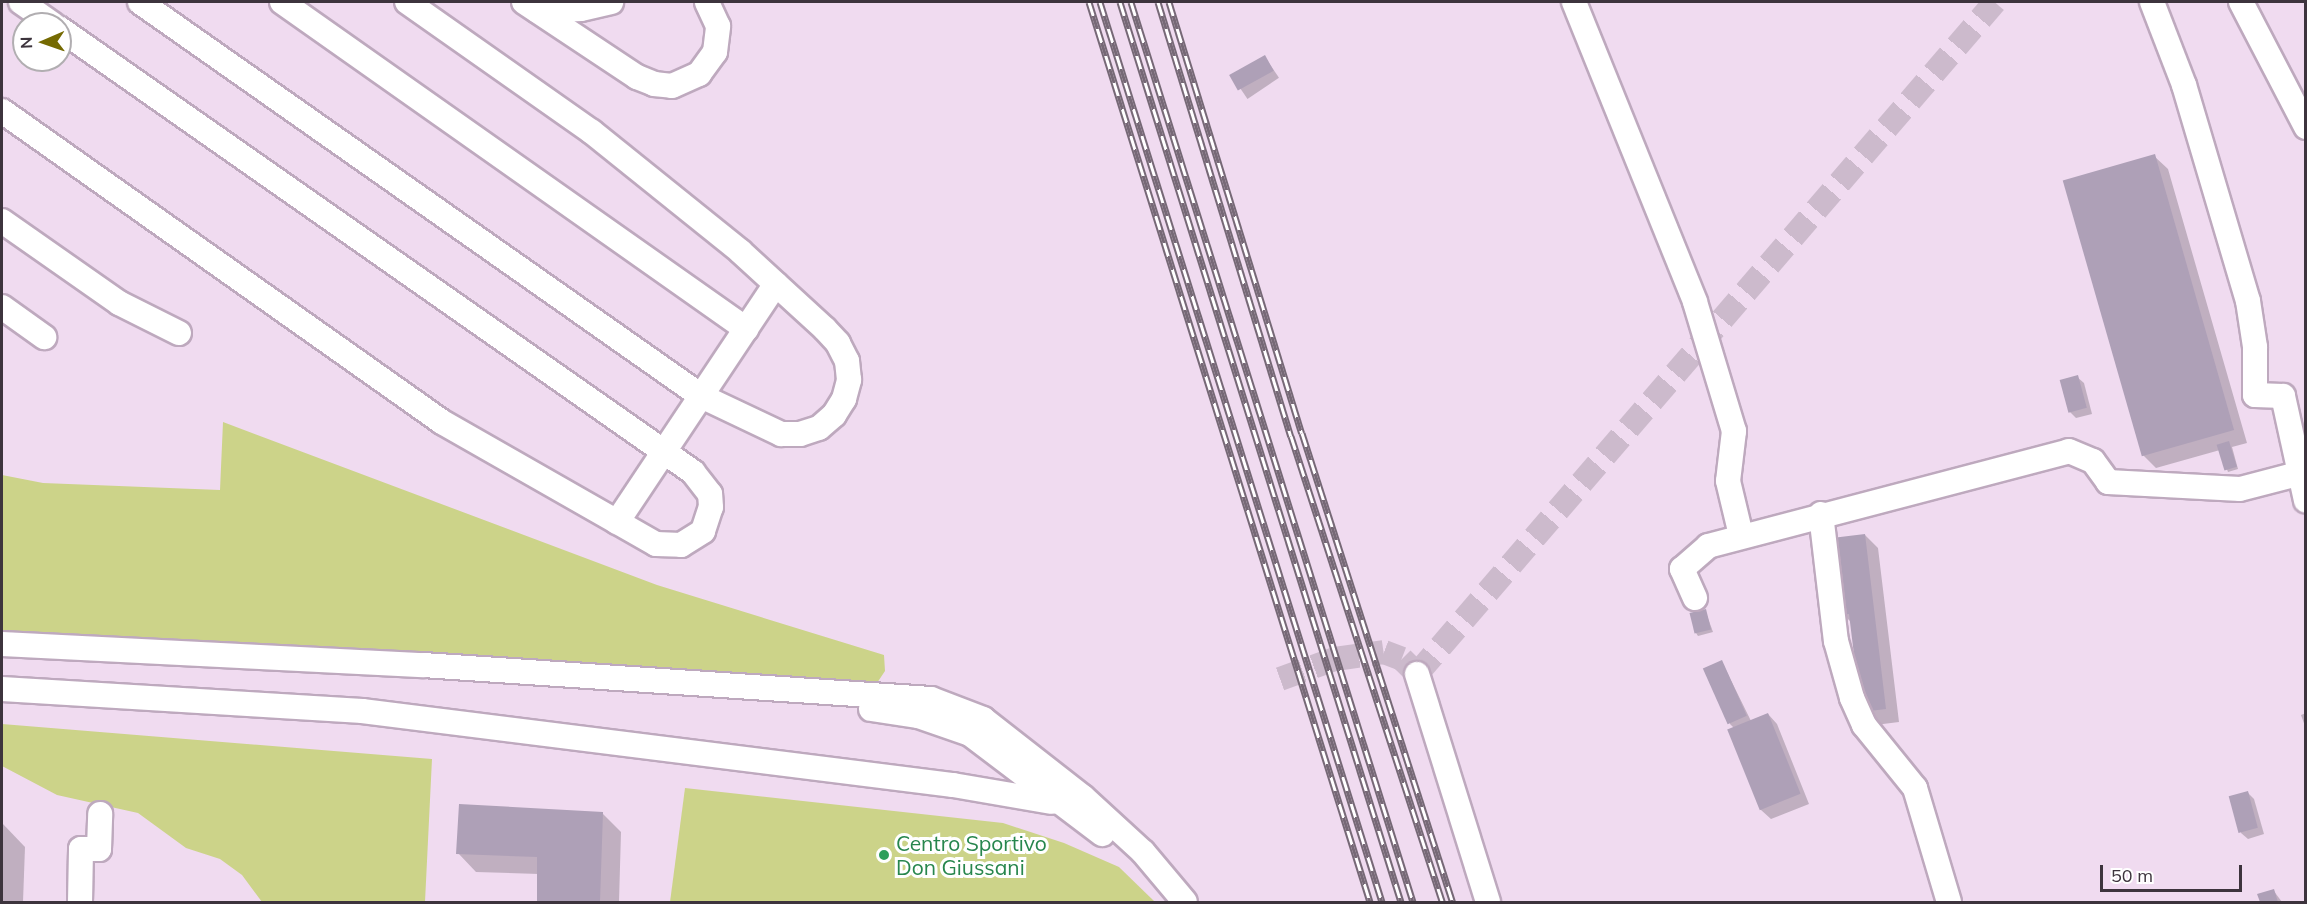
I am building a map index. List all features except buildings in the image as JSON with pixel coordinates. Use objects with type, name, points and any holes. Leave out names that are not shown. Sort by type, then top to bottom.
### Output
[{"type":"street","points":[[21,2],[36,12]]},
{"type":"street","points":[[140,2],[701,396],[781,434],[810,431],[834,416],[844,399],[849,380],[847,361],[838,343],[776,284],[592,132],[407,2]]},
{"type":"street","points":[[282,2],[746,329]]},
{"type":"street","points":[[531,6],[581,9],[611,2]]},
{"type":"street","points":[[531,6],[637,77],[654,84],[672,86],[699,74],[715,52],[718,26],[708,2]]},
{"type":"street","points":[[1574,2],[1699,312],[1734,430],[1728,481],[1741,535]]},
{"type":"street","points":[[2152,2],[2184,86],[2248,301],[2255,347],[2255,395],[2283,396],[2298,474],[2306,501]]},
{"type":"street","points":[[2241,2],[2306,127]]},
{"type":"street","points":[[2,111],[442,422],[656,544],[668,547],[687,543],[703,531],[711,507],[704,481],[72,37]]},
{"type":"street","points":[[2,221],[120,303],[179,333]]},
{"type":"street","points":[[617,522],[776,284]]},
{"type":"street","points":[[2,307],[44,337]]},
{"type":"street","points":[[1695,597],[1682,569],[1708,546],[1821,514],[1900,498],[2069,451],[2093,461],[2108,482],[2240,489],[2298,474]]},
{"type":"street","points":[[1821,514],[1836,641],[1852,698],[1864,724],[1915,788],[1948,903]]},
{"type":"street","points":[[2,644],[423,665],[931,699],[983,719],[1083,797],[1143,852],[1185,903]]},
{"type":"street","points":[[2,655],[406,676],[885,711],[918,716],[970,734],[1103,835],[1167,903]]},
{"type":"street","points":[[1416,674],[1488,903]]},
{"type":"street","points":[[2,689],[393,715],[953,785],[1063,806]]},
{"type":"street","points":[[80,903],[81,849],[108,849],[100,814]]},
{"type":"green space","points":[[223,422],[657,585],[884,655],[885,671],[877,683],[597,669],[453,654],[2,634],[2,475],[43,483],[220,490]]},
{"type":"green space","points":[[2,724],[432,759],[425,902],[262,902],[242,875],[220,859],[186,848],[138,813],[57,795],[2,766]]},
{"type":"green space","name":"Centro Sportivo Don Giussani","points":[[685,788],[1003,823],[1064,843],[1119,867],[1155,902],[670,902]]},
{"type":"tunnel","points":[[1280,679],[1335,659],[1384,652],[1402,659],[1417,674],[1995,2]]},
{"type":"railway","points":[[1089,2],[1370,902]]},
{"type":"railway","points":[[1100,2],[1382,902]]},
{"type":"railway","points":[[1120,2],[1401,902]]},
{"type":"railway","points":[[1131,2],[1413,902]]},
{"type":"railway","points":[[1158,2],[1291,436],[1442,902]]},
{"type":"railway","points":[[1169,2],[1302,433],[1453,902]]},
{"type":"place","name":"Centro Sportivo Don Giussani","points":[[884,855]]}]
